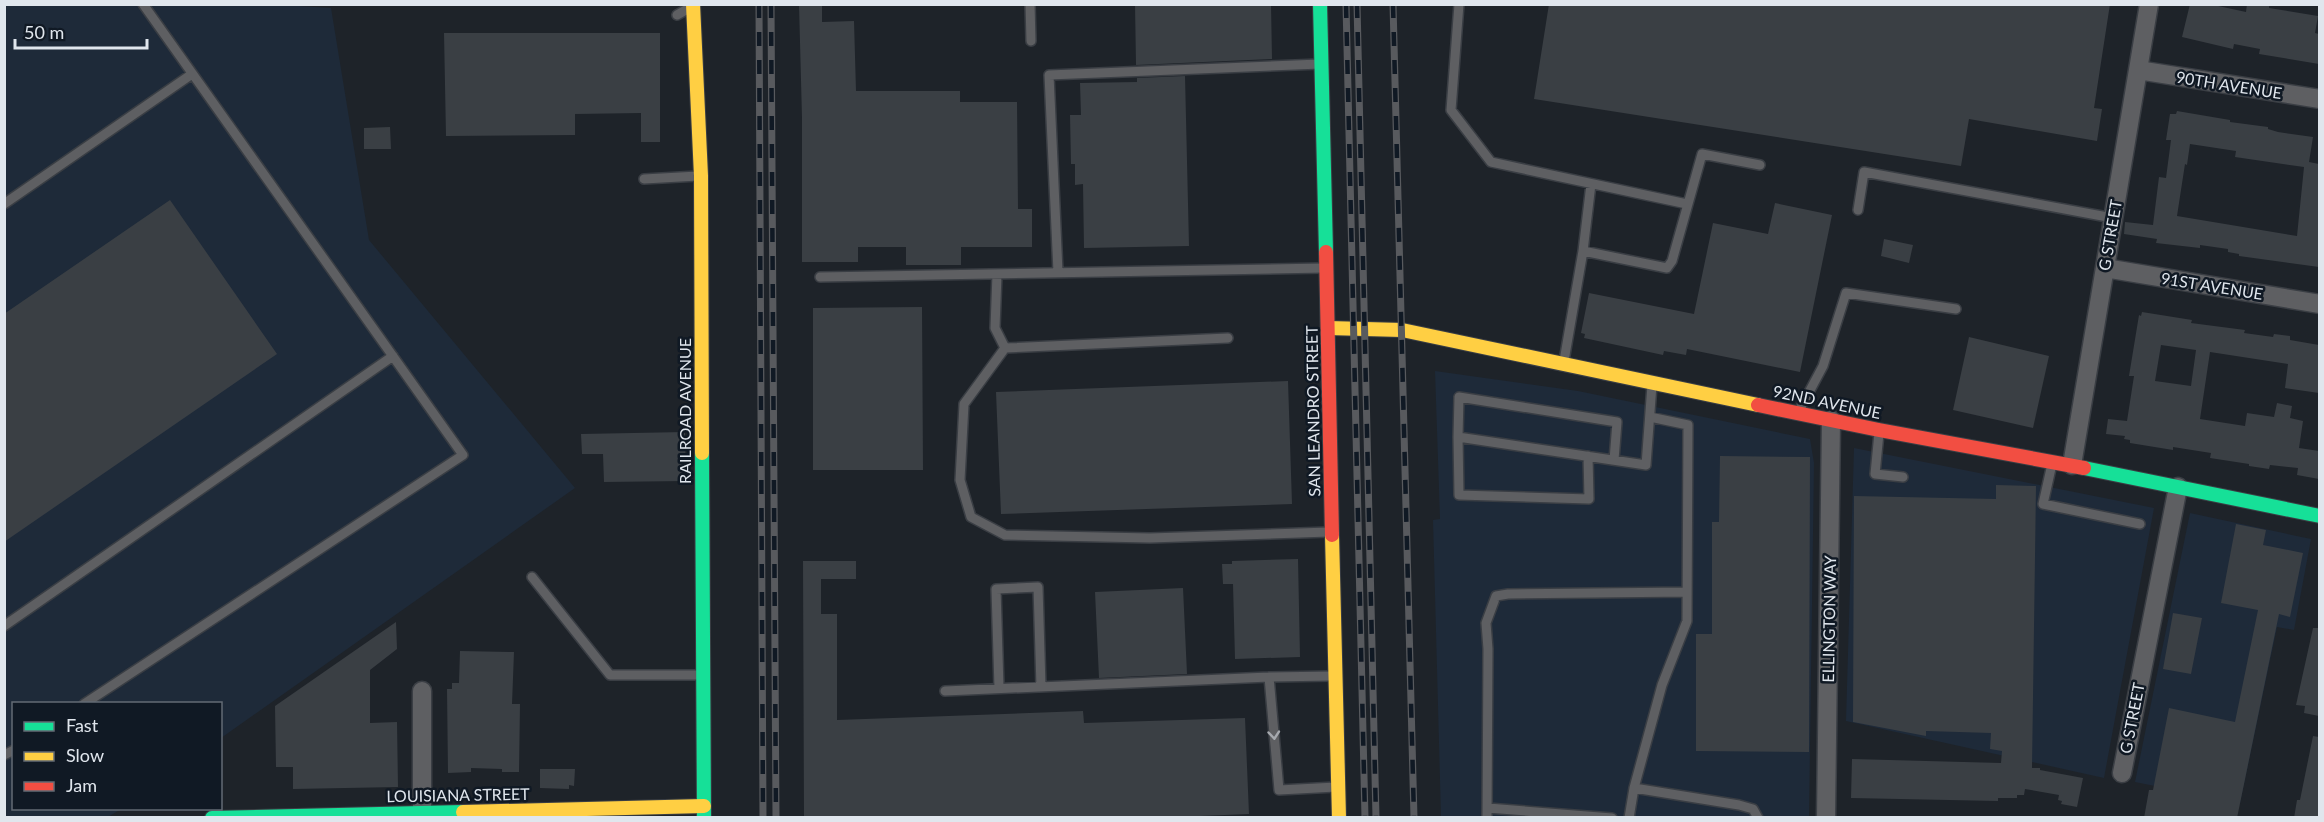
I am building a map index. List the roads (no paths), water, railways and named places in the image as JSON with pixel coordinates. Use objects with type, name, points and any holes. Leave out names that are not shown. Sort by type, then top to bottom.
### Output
[{"type":"street","name":"SAN LEANDRO STREET","points":[[1320,4],[1339,818]]},
{"type":"street","name":"G STREET","points":[[2072,465],[2149,4]]},
{"type":"street","name":"RAILROAD AVENUE","points":[[693,5],[701,176],[704,812]]},
{"type":"street","name":"90TH AVENUE","points":[[2138,70],[2319,99]]},
{"type":"street","name":"91ST AVENUE","points":[[2105,268],[2319,304]]},
{"type":"street","name":"92ND AVENUE","points":[[1328,328],[1402,330],[1798,414],[2052,461],[2319,516]]},
{"type":"street","name":"ELLINGTON WAY","points":[[1826,818],[1831,420]]},
{"type":"street","name":"G STREET","points":[[2122,773],[2178,487]]},
{"type":"street","points":[[422,691],[422,815]]},
{"type":"street","name":"LOUISIANA STREET","points":[[212,818],[704,812]]},
{"type":"lane","points":[[87,702],[463,455],[143,4]]},
{"type":"lane","points":[[1030,4],[1031,41]]},
{"type":"lane","points":[[1459,4],[1450,110],[1491,162],[1687,204]]},
{"type":"lane","points":[[677,15],[693,5]]},
{"type":"lane","points":[[1058,273],[1049,75],[1321,64]]},
{"type":"lane","points":[[4,204],[192,74]]},
{"type":"lane","points":[[1583,250],[1667,268],[1672,261],[1702,154],[1760,165]]},
{"type":"lane","points":[[1858,210],[1864,172],[2113,218]]},
{"type":"lane","points":[[644,180],[701,176]]},
{"type":"lane","points":[[1563,364],[1583,250],[1591,184]]},
{"type":"lane","points":[[820,277],[1326,268]]},
{"type":"lane","points":[[997,274],[995,328],[1005,348]]},
{"type":"lane","points":[[1798,414],[1823,366],[1846,293],[1956,309]]},
{"type":"lane","points":[[1005,348],[1228,338]]},
{"type":"lane","points":[[1005,348],[964,404],[960,480],[971,517],[1005,535],[1150,538],[1332,532]]},
{"type":"lane","points":[[4,626],[393,356]]},
{"type":"lane","points":[[1458,437],[1646,465],[1652,382]]},
{"type":"lane","points":[[1588,456],[1588,499],[1459,495],[1459,397],[1617,422],[1614,460]]},
{"type":"lane","points":[[1629,818],[1634,788],[1662,685],[1687,621],[1688,425],[1650,417]]},
{"type":"lane","points":[[1879,430],[1875,474],[1903,477]]},
{"type":"lane","points":[[2052,461],[2043,504],[2140,524]]},
{"type":"lane","points":[[532,577],[610,675],[703,675]]},
{"type":"lane","points":[[999,688],[996,589],[1038,587],[1041,687]]},
{"type":"lane","points":[[1612,818],[1487,813],[1488,649],[1486,623],[1496,596],[1508,594],[1688,592]]},
{"type":"lane","points":[[945,691],[1269,676],[1335,676]]},
{"type":"lane","points":[[1269,676],[1279,790],[1338,787]]},
{"type":"lane","points":[[1634,788],[1739,805],[1753,809],[1758,818]]},
{"type":"railway","points":[[759,4],[763,818]]},
{"type":"railway","points":[[771,4],[776,818]]},
{"type":"railway","points":[[1346,4],[1365,818]]},
{"type":"railway","points":[[1357,4],[1376,818]]},
{"type":"railway","points":[[1393,4],[1414,818]]}]
